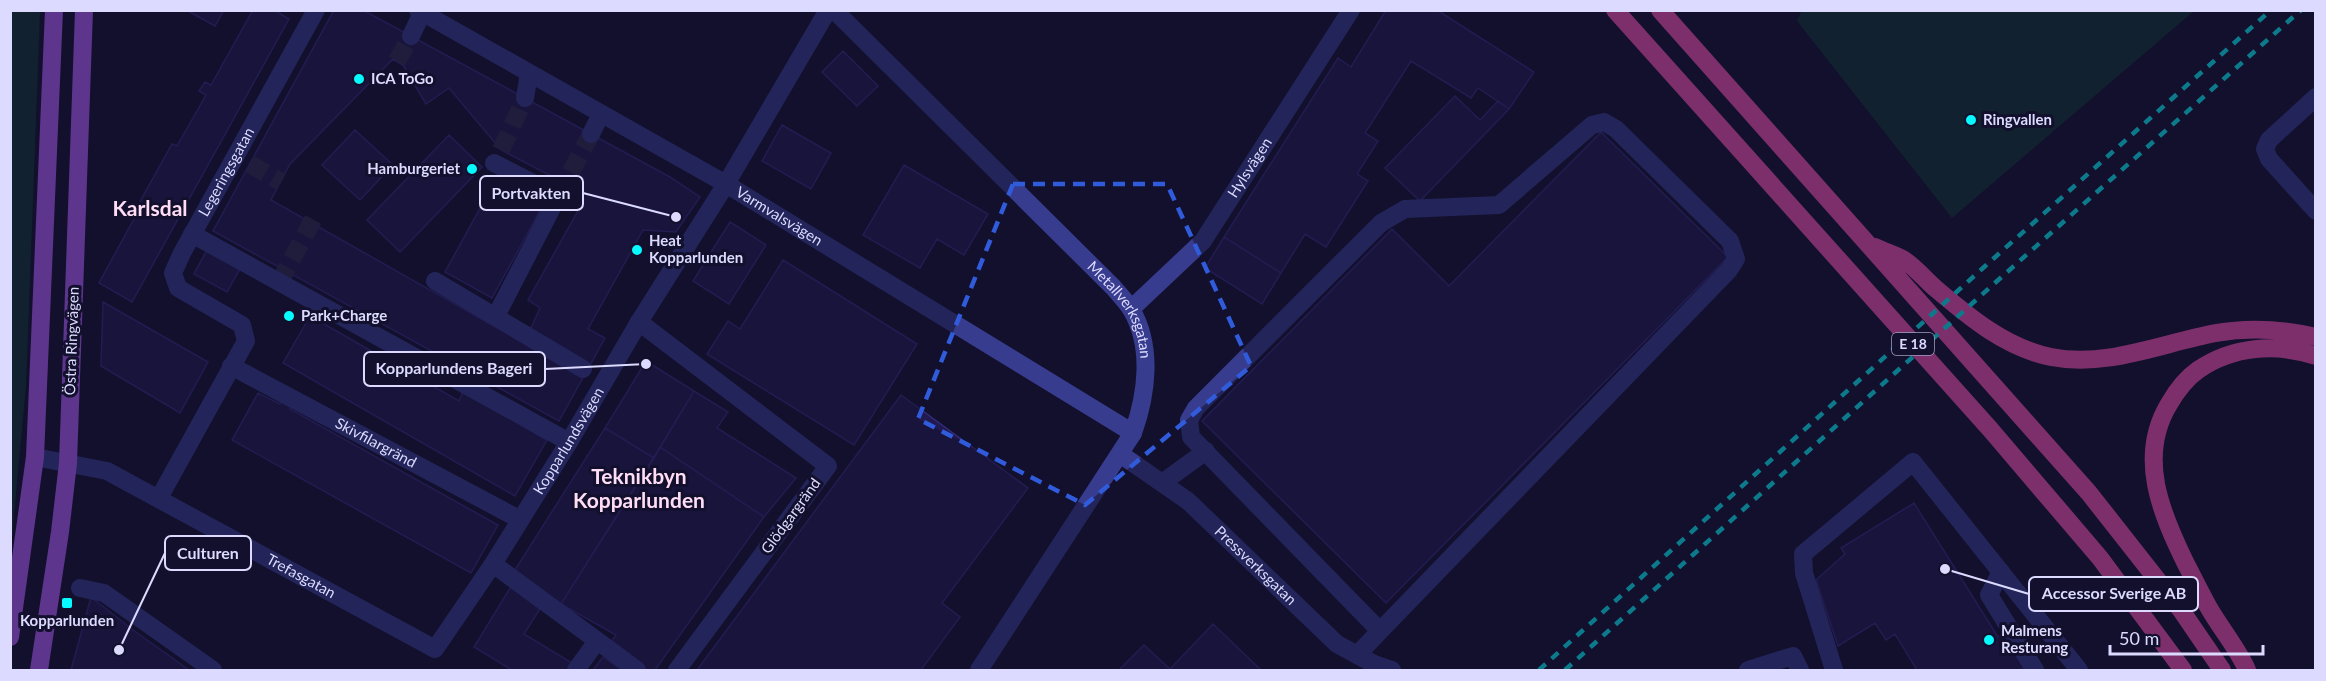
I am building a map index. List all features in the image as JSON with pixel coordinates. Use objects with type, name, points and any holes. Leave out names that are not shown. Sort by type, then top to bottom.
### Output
[{"type":"highway","name":"E 18","points":[[1605,10],[1648,48]]},
{"type":"highway","name":"E 18","points":[[1615,10],[1990,429],[2131,597],[2183,670]]},
{"type":"highway","name":"E 18","points":[[1660,10],[2116,526],[2181,610],[2222,670]]},
{"type":"highway","name":"E 18","points":[[1674,10],[1691,45]]},
{"type":"highway","name":"E 18","points":[[1870,245],[1905,261],[1995,335],[2013,345],[2052,357],[2105,359],[2216,333],[2260,329],[2316,337]]},
{"type":"highway","points":[[2247,670],[2209,608],[2166,521],[2154,478],[2152,450],[2160,419],[2176,391],[2205,365],[2230,354],[2268,347],[2316,356]]},
{"type":"main road","points":[[10,638],[35,458],[54,10]]},
{"type":"main road","name":"Östra Ringvägen","points":[[39,670],[68,463],[84,10]]},
{"type":"street","name":"Legeringsgatan","points":[[159,498],[246,341],[242,326],[178,288],[173,273],[192,234],[242,160],[316,10]]},
{"type":"street","name":"Kopparlundsvägen","points":[[493,563],[569,442],[639,322],[726,184],[828,10]]},
{"type":"street","name":"Metallverksgatan","points":[[834,10],[1113,287],[1131,309],[1142,337],[1146,378],[1142,407],[1133,433],[979,670]]},
{"type":"street","name":"Hylsvägen","points":[[1131,309],[1203,241],[1351,10]]},
{"type":"street","name":"Varmvalsvägen","points":[[420,12],[726,184],[1133,433]]},
{"type":"street","points":[[411,36],[420,12]]},
{"type":"street","points":[[525,98],[529,73]]},
{"type":"street","points":[[2316,98],[2269,140],[2265,149],[2269,159],[2316,211]]},
{"type":"street","points":[[591,134],[601,114]]},
{"type":"street","points":[[1357,655],[1729,270],[1736,259],[1730,241],[1616,129],[1604,122],[1592,125],[1499,205],[1405,209],[1381,223],[1196,408],[1189,420],[1191,437],[1380,631]]},
{"type":"street","points":[[494,163],[558,196],[496,316]]},
{"type":"street","points":[[192,234],[569,442]]},
{"type":"street","points":[[435,281],[583,369]]},
{"type":"street","name":"Glödgargränd","points":[[639,322],[828,466],[677,670]]},
{"type":"street","name":"Skivfilargränd","points":[[231,366],[519,519]]},
{"type":"street","points":[[1162,483],[1206,451]]},
{"type":"street","name":"Pressverksgatan","points":[[1120,454],[1188,501],[1337,644],[1392,670]]},
{"type":"street","name":"Trefasgatan","points":[[35,458],[106,471],[435,649],[493,563]]},
{"type":"street","points":[[1834,670],[1804,573],[1803,554],[1913,462],[2079,670]]},
{"type":"street","points":[[493,563],[637,670]]},
{"type":"street","points":[[2001,572],[1989,595],[2036,670]]},
{"type":"street","points":[[80,588],[104,593],[213,670]]},
{"type":"street","points":[[576,670],[597,641]]},
{"type":"street","points":[[1748,670],[1793,656],[1800,670]]},
{"type":"highlighted area","points":[[1013,184],[1167,184],[1251,366],[1085,505],[918,419]]},
{"type":"green space","points":[[11,10],[40,11],[26,385],[11,548]]},
{"type":"green space","name":"Ringvallen","points":[[1802,10],[2194,11],[1952,218],[1797,21]]},
{"type":"building","points":[[186,10],[224,10],[215,26]]},
{"type":"building","points":[[253,10],[274,10],[289,19],[132,302],[99,283],[172,144],[177,146],[206,95],[199,91],[205,82],[211,85]]},
{"type":"building","points":[[334,10],[363,10],[670,177],[700,197],[676,232],[643,230],[588,329],[605,338],[559,421],[213,231]],"holes":[[[393,59],[403,65],[426,104],[449,88],[501,150],[557,179],[584,200],[528,300],[540,308],[529,332],[582,376],[271,200],[290,164]]]},
{"type":"building","points":[[1386,10],[1437,10],[1534,72],[1509,109],[1478,88],[1471,98],[1411,61],[1365,133],[1378,141],[1357,174],[1368,181],[1326,247],[1305,234],[1281,273],[1224,237],[1338,58],[1351,67]]},
{"type":"building","points":[[843,51],[878,86],[857,106],[822,72]]},
{"type":"building","points":[[1455,96],[1480,120],[1498,101],[1509,109],[1420,201],[1385,168]]},
{"type":"building","points":[[782,125],[831,153],[811,189],[762,161]]},
{"type":"building","points":[[355,130],[393,165],[360,200],[322,165]]},
{"type":"building","points":[[1601,132],[1728,257],[1386,603],[1202,421],[1392,229],[1449,286]]},
{"type":"building","points":[[449,135],[482,167],[400,252],[367,220]]},
{"type":"building","points":[[904,165],[988,214],[964,255],[937,239],[920,268],[863,235]]},
{"type":"building","points":[[496,179],[543,205],[492,298],[445,272]]},
{"type":"building","points":[[730,222],[766,245],[729,304],[693,281]]},
{"type":"building","points":[[1224,237],[1281,273],[1262,304],[1205,268]]},
{"type":"building","points":[[208,248],[241,267],[227,292],[194,274]]},
{"type":"building","points":[[783,260],[917,344],[854,445],[707,354],[728,321],[740,329]]},
{"type":"building","points":[[103,302],[208,362],[180,413],[101,366]]},
{"type":"building","points":[[310,316],[459,401],[463,392],[547,440],[515,496],[283,363]]},
{"type":"building","points":[[646,361],[694,391],[654,458],[605,428]]},
{"type":"building","points":[[694,391],[728,412],[717,428],[796,478],[764,517],[660,447]]},
{"type":"building","points":[[258,393],[280,404],[284,397],[293,403],[290,409],[498,525],[471,573],[232,440]]},
{"type":"building","points":[[901,395],[1028,488],[942,603],[960,617],[921,670],[697,670]]},
{"type":"building","points":[[605,428],[654,458],[561,604],[513,573]]},
{"type":"building","points":[[660,447],[764,517],[655,670],[642,670],[609,645],[616,635],[561,604]]},
{"type":"building","points":[[1914,503],[1998,637],[2003,634],[2024,668],[2019,670],[1917,670],[1895,634],[1886,640],[1875,623],[1838,646],[1816,580],[1845,554],[1841,548]]},
{"type":"building","points":[[512,585],[543,604],[524,634],[572,663],[567,670],[512,670],[474,647]]},
{"type":"building","points":[[91,597],[133,630],[189,670],[71,670]]},
{"type":"building","points":[[1213,624],[1261,670],[1119,670],[1144,645],[1170,669]]},
{"type":"building","points":[[603,657],[622,670],[593,670]]},
{"type":"tunnel","points":[[397,61],[411,36]]},
{"type":"tunnel","points":[[501,150],[525,98]]},
{"type":"tunnel","points":[[558,196],[591,134]]},
{"type":"tunnel","points":[[250,164],[281,182]]},
{"type":"tunnel","points":[[279,283],[314,218]]},
{"type":"railway","points":[[1539,670],[2271,10]]},
{"type":"railway","points":[[1565,670],[2301,10]]},
{"type":"place","name":"ICA ToGo","points":[[359,79]]},
{"type":"place","name":"Ringvallen","points":[[1971,120]]},
{"type":"place","name":"Hamburgeriet","points":[[472,169]]},
{"type":"place","name":"Portvakten","points":[[676,217]]},
{"type":"place","name":"Heat Kopparlunden","points":[[637,250]]},
{"type":"place","name":"Park+Charge","points":[[289,316]]},
{"type":"place","name":"Kopparlundens Bageri","points":[[646,364]]},
{"type":"place","name":"Accessor Sverige AB","points":[[1945,569]]},
{"type":"place","name":"Kopparlunden","points":[[67,603]]},
{"type":"place","name":"Malmens Resturang","points":[[1989,640]]},
{"type":"place","name":"Culturen","points":[[119,650]]},
{"type":"district","name":"Karlsdal","points":[[150,209]]},
{"type":"district","name":"Teknikbyn Kopparlunden","points":[[639,489]]}]
